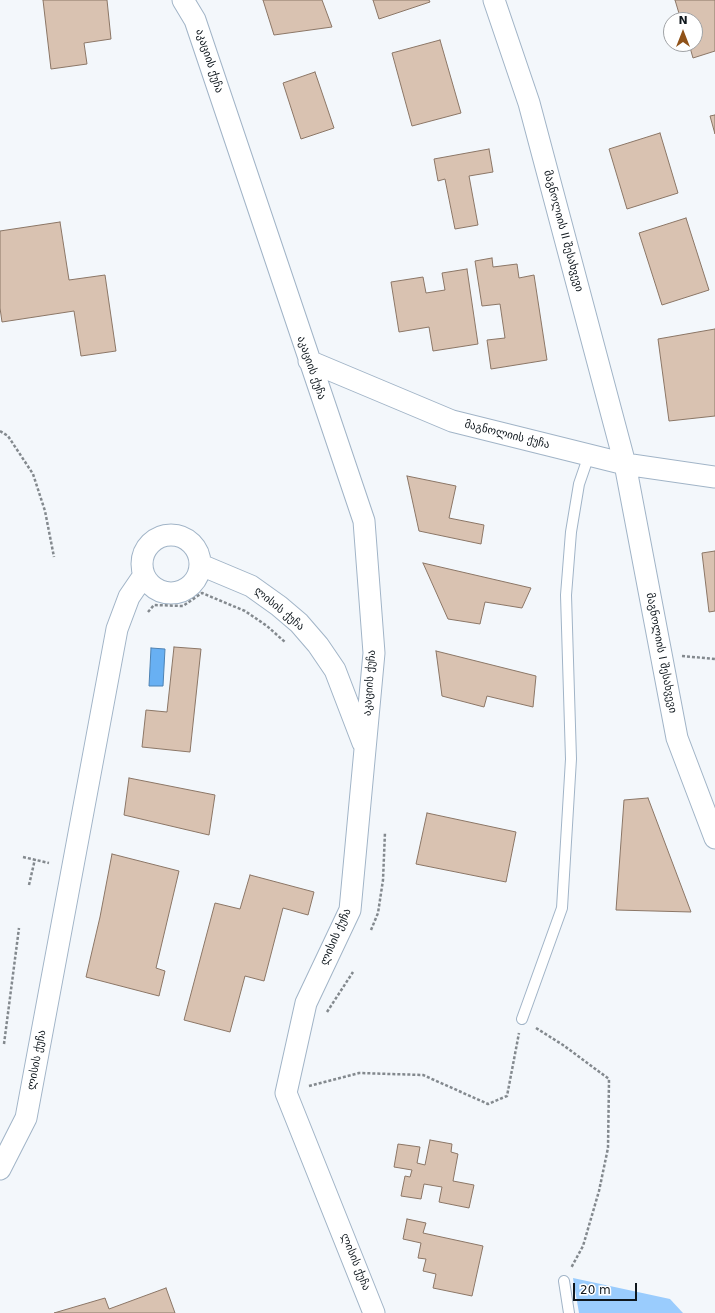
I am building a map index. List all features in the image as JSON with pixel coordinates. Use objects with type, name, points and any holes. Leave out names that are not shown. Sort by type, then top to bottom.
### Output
[{"type":"street","name":"აკაციის ქუჩა","points":[[183,0],[195,20],[364,521],[374,653],[365,749]]},
{"type":"street","name":"მაგნოლიის II შესახვევი","points":[[494,0],[529,103],[625,464]]},
{"type":"street","name":"მაგნოლიის ქუჩა","points":[[309,361],[452,422],[625,464],[715,477]]},
{"type":"street","name":"მაგნოლიის I შესახვევი","points":[[625,464],[677,738],[715,838]]},
{"type":"street","points":[[162,536],[181,536],[189,540],[196,547],[200,556],[200,573],[196,580],[191,586],[176,593],[160,591],[148,582],[144,574],[142,565],[143,556],[147,548],[162,536]]},
{"type":"street","name":"ლისის ქუჩა","points":[[201,565],[251,586],[279,606],[299,623],[318,645],[335,670],[365,749],[350,910],[306,1003],[286,1093],[374,1313]]},
{"type":"street","name":"ლისის ქუჩა","points":[[0,1169],[26,1118],[117,629],[129,597],[144,574]]},
{"type":"lane","points":[[522,1019],[562,908],[571,759],[566,595],[571,532],[579,484],[589,455]]},
{"type":"lane","points":[[564,1281],[569,1313]]},
{"type":"path","points":[[0,431],[8,436],[33,474],[45,511],[54,557]]},
{"type":"path","points":[[146,615],[154,605],[183,606],[202,593],[245,611],[267,626],[291,648]]},
{"type":"path","points":[[661,654],[715,659]]},
{"type":"path","points":[[371,930],[378,913],[383,880],[385,832]]},
{"type":"path","points":[[23,856],[49,863]]},
{"type":"path","points":[[29,884],[35,859]]},
{"type":"path","points":[[4,1044],[19,928]]},
{"type":"path","points":[[325,1016],[353,972]]},
{"type":"path","points":[[286,1093],[359,1073],[423,1075],[488,1104],[507,1096],[522,1019],[563,1045],[609,1079],[608,1148],[599,1191],[583,1246],[564,1281]]},
{"type":"shaded area","points":[[151,648],[165,649],[163,686],[149,686]]},
{"type":"shaded area","points":[[573,1278],[670,1299],[683,1313],[579,1313]]},
{"type":"building","points":[[43,0],[107,0],[111,39],[84,43],[87,64],[51,69]]},
{"type":"building","points":[[263,0],[322,0],[332,27],[274,35]]},
{"type":"building","points":[[373,0],[429,0],[430,2],[379,19]]},
{"type":"building","points":[[675,0],[715,0],[715,51],[693,58],[691,52],[703,52],[703,12],[679,12]]},
{"type":"building","points":[[440,40],[461,113],[412,126],[392,53]]},
{"type":"building","points":[[315,72],[334,128],[301,139],[283,83]]},
{"type":"building","points":[[715,115],[715,134],[710,116]]},
{"type":"building","points":[[660,133],[678,193],[627,209],[609,149]]},
{"type":"building","points":[[489,149],[493,172],[469,176],[478,225],[455,229],[445,179],[438,181],[434,159]]},
{"type":"building","points":[[686,218],[709,290],[662,305],[639,233]]},
{"type":"building","points":[[60,222],[69,280],[105,275],[116,351],[81,356],[74,311],[2,322],[0,308],[0,231]]},
{"type":"building","points":[[492,258],[493,267],[517,264],[519,278],[534,275],[547,360],[491,369],[487,340],[505,338],[500,304],[482,306],[475,261]]},
{"type":"building","points":[[467,269],[478,344],[433,351],[429,327],[399,332],[391,282],[423,277],[426,293],[445,290],[442,273]]},
{"type":"building","points":[[715,329],[715,416],[669,421],[658,339]]},
{"type":"building","points":[[407,476],[456,486],[449,518],[484,525],[481,544],[419,531]]},
{"type":"building","points":[[715,551],[715,611],[709,612],[702,553]]},
{"type":"building","points":[[423,563],[531,588],[522,608],[485,602],[480,624],[448,619]]},
{"type":"building","points":[[174,647],[201,649],[190,752],[142,747],[146,710],[167,712]]},
{"type":"building","points":[[436,651],[536,676],[533,707],[487,696],[484,707],[442,696]]},
{"type":"building","points":[[129,778],[215,795],[209,835],[124,815]]},
{"type":"building","points":[[648,798],[691,912],[616,910],[624,800]]},
{"type":"building","points":[[427,813],[516,832],[506,882],[416,864]]},
{"type":"building","points":[[112,854],[179,871],[156,968],[165,971],[159,996],[86,977],[100,917]]},
{"type":"building","points":[[250,875],[314,892],[308,915],[283,908],[264,981],[245,976],[230,1032],[184,1020],[215,903],[240,909]]},
{"type":"building","points":[[430,1140],[452,1144],[451,1152],[458,1154],[453,1181],[474,1185],[469,1208],[439,1202],[442,1187],[424,1184],[421,1199],[401,1196],[405,1176],[410,1177],[412,1170],[394,1167],[398,1144],[420,1147],[417,1163],[425,1165]]},
{"type":"building","points":[[407,1219],[426,1223],[423,1233],[483,1246],[472,1296],[433,1288],[436,1274],[423,1271],[426,1259],[418,1258],[421,1243],[403,1239]]},
{"type":"building","points":[[166,1288],[175,1313],[54,1313],[105,1298],[109,1309]]}]
